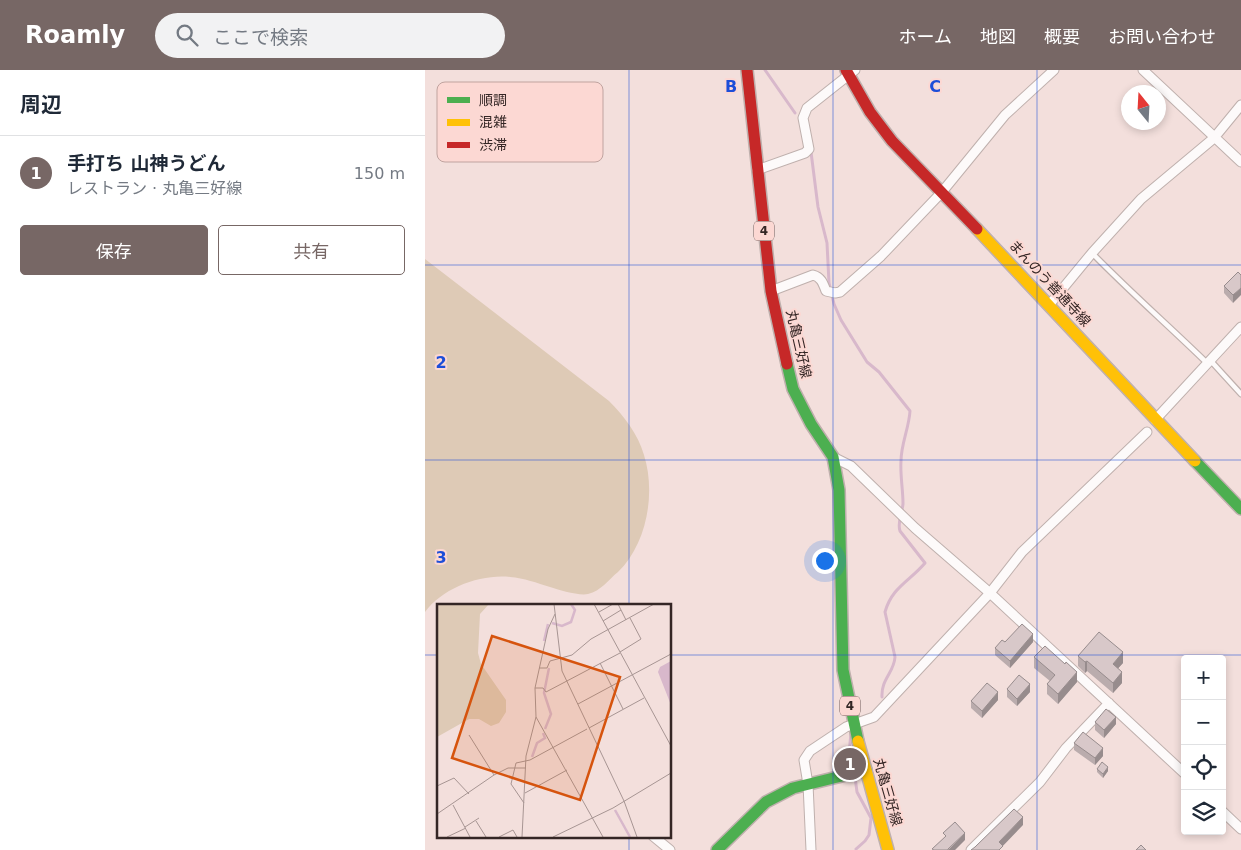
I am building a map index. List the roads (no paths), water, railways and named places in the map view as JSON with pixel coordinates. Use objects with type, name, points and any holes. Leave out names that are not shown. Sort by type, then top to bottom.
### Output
[{"type":"main road","name":"丸亀三好線","points":[[747,70],[771,290],[788,371],[793,389],[811,424],[833,457],[839,490],[843,670],[863,771],[888,850]]},
{"type":"main road","name":"まんのう善通寺線","points":[[850,72],[870,112],[892,141],[1050,304],[1155,420],[1241,510]]},
{"type":"main road","points":[[717,850],[766,802],[793,788],[863,771]]},
{"type":"street","points":[[771,290],[813,275],[818,276],[826,291],[840,292],[881,256],[942,192],[1005,115],[1054,70]]},
{"type":"street","points":[[1143,70],[1241,162]]},
{"type":"street","points":[[757,170],[805,153],[809,149],[803,118],[807,108],[850,72]]},
{"type":"street","points":[[1050,304],[1091,253],[1141,199],[1214,138],[1241,105]]},
{"type":"street","points":[[1155,420],[1241,327]]},
{"type":"street","points":[[811,850],[808,784],[804,760],[810,751],[854,723],[873,717],[990,593],[1022,552],[1147,432]]},
{"type":"street","points":[[833,457],[851,466],[906,520],[990,593],[1181,770]]},
{"type":"street","points":[[971,850],[1040,782],[1066,748],[1109,703]]},
{"type":"street","points":[[1226,815],[1241,828]]},
{"type":"street","points":[[655,838],[670,850]]},
{"type":"lane","points":[[1091,253],[1241,394]]},
{"type":"waterway","points":[[765,70],[795,113]]},
{"type":"waterway","points":[[811,152],[818,207],[827,243],[829,283],[834,304],[841,320],[867,362],[879,372],[910,411],[901,455],[903,504],[899,528],[925,563],[892,596],[885,612],[895,657],[883,685],[882,697]]},
{"type":"waterway","points":[[851,733],[849,754],[853,771]]},
{"type":"waterway","points":[[855,777],[857,792],[871,818],[869,835],[856,849]]},
{"type":"place","name":"手打ち 山神うどん","points":[[850,764]]}]
